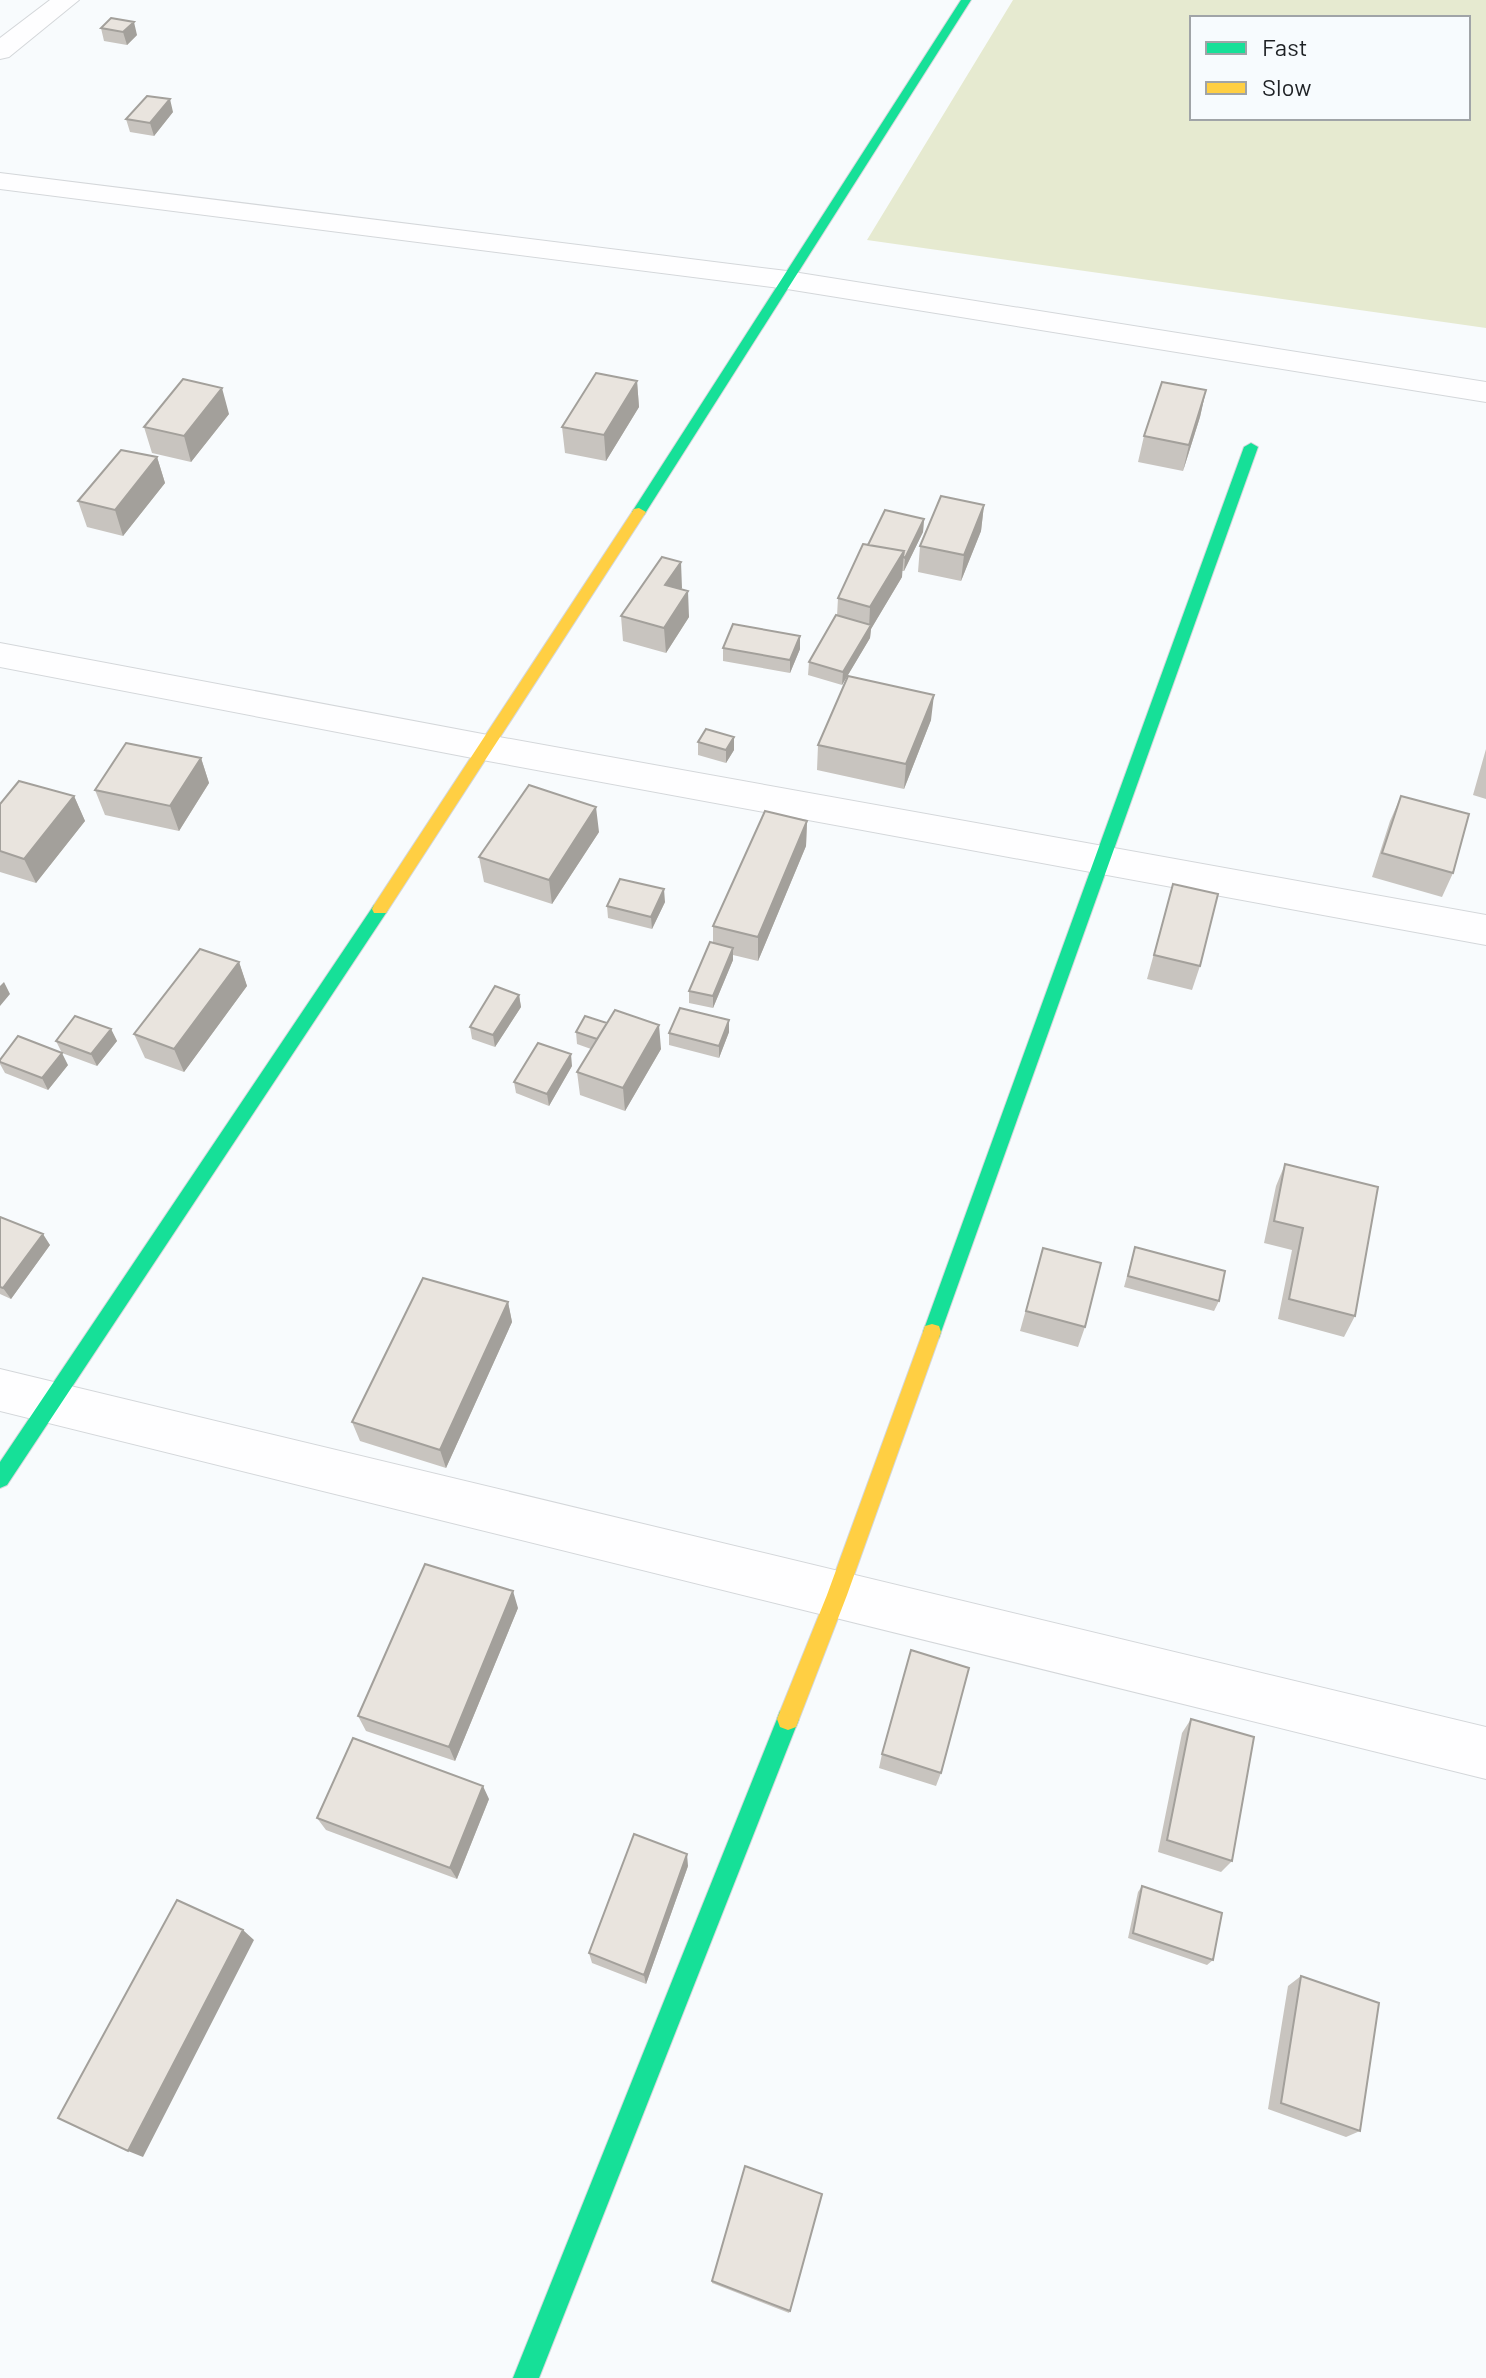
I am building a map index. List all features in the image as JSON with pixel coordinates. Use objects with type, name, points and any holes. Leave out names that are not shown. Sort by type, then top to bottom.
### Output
[{"type":"street","points":[[0,51],[66,0]]},
{"type":"street","points":[[0,1479],[488,748],[966,0]]},
{"type":"street","points":[[0,181],[787,280],[1486,392]]},
{"type":"street","points":[[526,2378],[837,1595],[1251,447]]},
{"type":"street","points":[[0,655],[488,748],[1486,930]]},
{"type":"street","points":[[0,1390],[1486,1753]]},
{"type":"green space","points":[[1013,0],[1486,0],[1486,328],[867,240]]},
{"type":"building","points":[[111,18],[134,22],[123,32],[101,28]]},
{"type":"building","points":[[147,96],[170,99],[150,123],[126,119]]},
{"type":"building","points":[[596,373],[637,381],[604,435],[562,427]]},
{"type":"building","points":[[183,379],[222,388],[184,436],[144,427]]},
{"type":"building","points":[[1162,382],[1206,390],[1189,445],[1144,436]]},
{"type":"building","points":[[121,450],[157,457],[115,510],[78,501]]},
{"type":"building","points":[[941,496],[984,505],[964,555],[920,546]]},
{"type":"building","points":[[885,510],[924,519],[905,558],[904,551],[868,545]]},
{"type":"building","points":[[863,544],[904,551],[870,607],[838,598]]},
{"type":"building","points":[[662,557],[681,562],[665,585],[688,591],[664,628],[621,616]]},
{"type":"building","points":[[836,615],[871,625],[843,672],[809,662]]},
{"type":"building","points":[[733,624],[800,636],[790,660],[723,648]]},
{"type":"building","points":[[848,676],[934,695],[906,764],[818,745]]},
{"type":"building","points":[[706,729],[734,737],[726,750],[698,742]]},
{"type":"building","points":[[126,743],[201,758],[170,806],[95,790]]},
{"type":"building","points":[[19,781],[74,796],[24,859],[0,851],[0,804]]},
{"type":"building","points":[[529,785],[596,807],[549,880],[479,857]]},
{"type":"building","points":[[1401,796],[1469,814],[1453,873],[1382,853]]},
{"type":"building","points":[[765,811],[807,821],[758,937],[713,926]]},
{"type":"building","points":[[620,879],[664,889],[651,917],[607,906]]},
{"type":"building","points":[[1173,884],[1218,894],[1200,966],[1154,955]]},
{"type":"building","points":[[710,942],[733,948],[713,996],[689,991]]},
{"type":"building","points":[[200,949],[239,962],[174,1049],[134,1034]]},
{"type":"building","points":[[495,986],[519,995],[493,1035],[470,1027]]},
{"type":"building","points":[[680,1008],[729,1020],[719,1046],[669,1033]]},
{"type":"building","points":[[615,1010],[659,1025],[623,1088],[577,1072]]},
{"type":"building","points":[[75,1016],[111,1029],[91,1054],[56,1041]]},
{"type":"building","points":[[585,1016],[607,1023],[597,1039],[576,1032]]},
{"type":"building","points":[[18,1036],[62,1053],[42,1078],[0,1062]]},
{"type":"building","points":[[538,1043],[571,1054],[547,1094],[514,1082]]},
{"type":"building","points":[[1285,1164],[1378,1187],[1355,1316],[1289,1299],[1303,1228],[1274,1221]]},
{"type":"building","points":[[0,1217],[43,1234],[3,1288],[0,1287]]},
{"type":"building","points":[[1135,1247],[1225,1271],[1219,1301],[1128,1276]]},
{"type":"building","points":[[1043,1248],[1101,1263],[1085,1327],[1026,1311]]},
{"type":"building","points":[[423,1278],[508,1302],[440,1450],[352,1422]]},
{"type":"building","points":[[425,1564],[513,1591],[449,1747],[358,1716]]},
{"type":"building","points":[[911,1650],[969,1668],[941,1773],[882,1754]]},
{"type":"building","points":[[1191,1719],[1254,1737],[1232,1861],[1167,1840]]},
{"type":"building","points":[[353,1738],[483,1786],[450,1868],[317,1818]]},
{"type":"building","points":[[634,1834],[687,1854],[644,1975],[589,1953]]},
{"type":"building","points":[[1142,1886],[1222,1913],[1213,1960],[1133,1933]]},
{"type":"building","points":[[177,1900],[243,1930],[128,2151],[58,2118]]},
{"type":"building","points":[[1301,1976],[1379,2003],[1360,2131],[1281,2103]]},
{"type":"building","points":[[745,2166],[822,2194],[790,2311],[712,2281]]},
{"type":"traffic: fast","points":[[639,512],[966,0]]},
{"type":"traffic: fast","points":[[932,1332],[1251,447]]},
{"type":"traffic: fast","points":[[0,1479],[380,909]]},
{"type":"traffic: fast","points":[[526,2378],[788,1719]]},
{"type":"traffic: slow","points":[[380,909],[639,512]]},
{"type":"traffic: slow","points":[[788,1719],[837,1595],[932,1332]]}]
